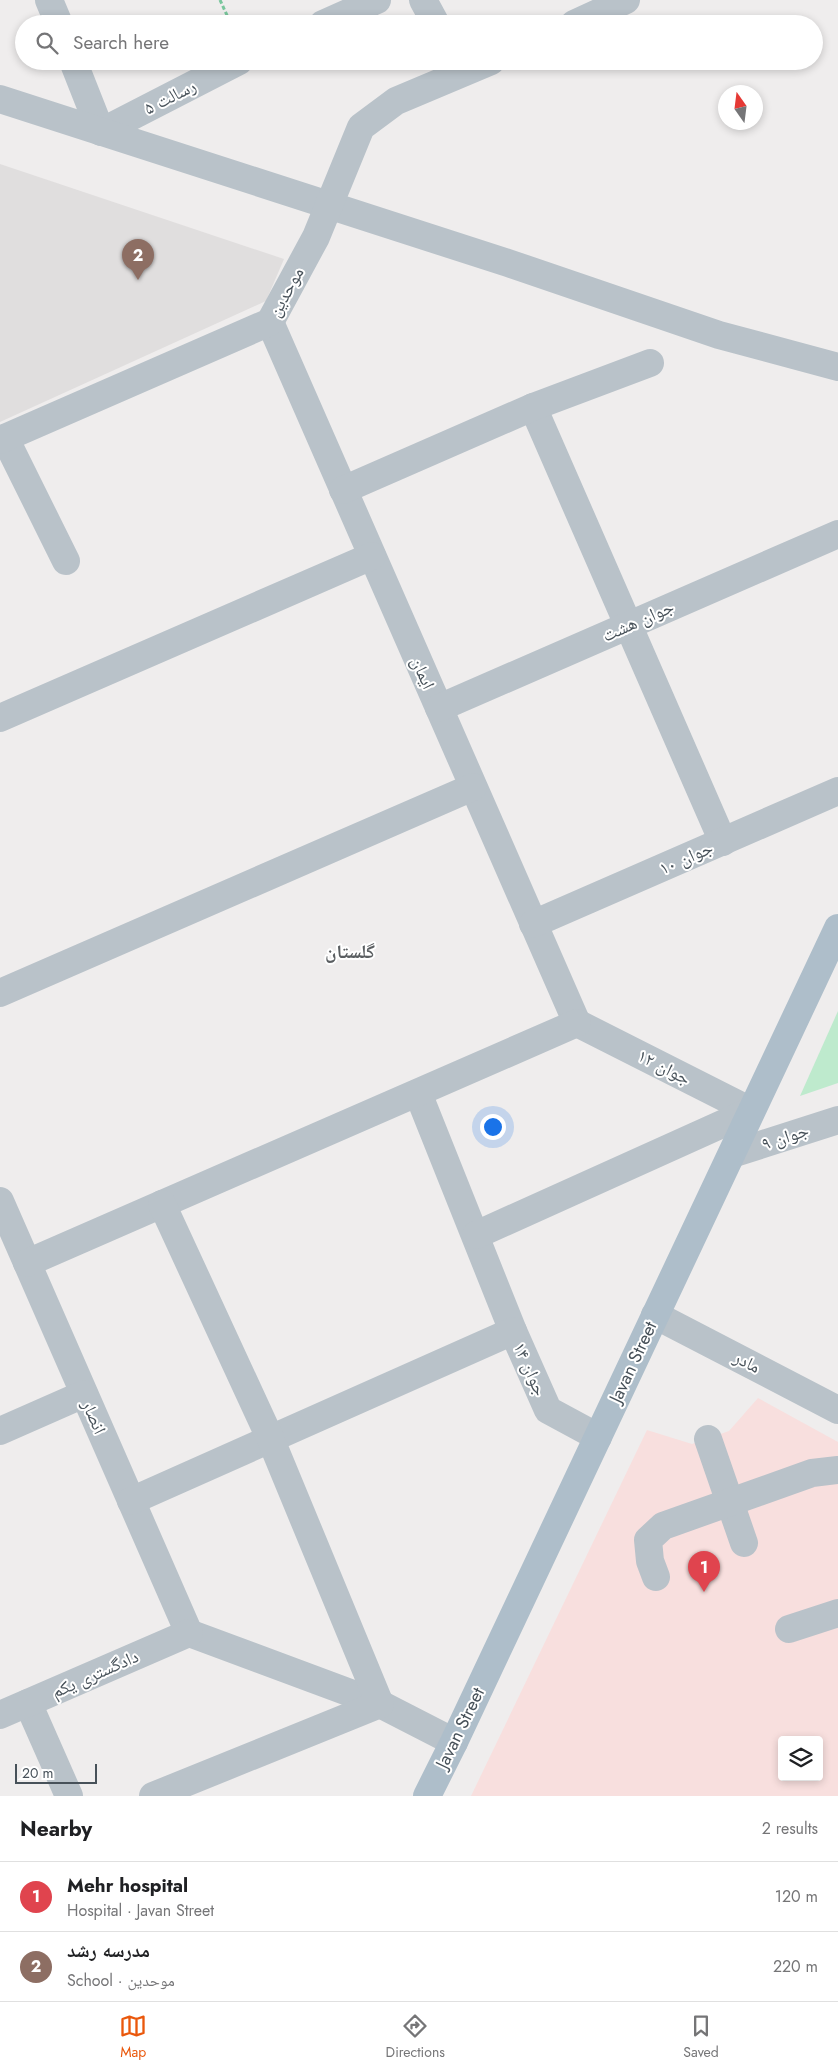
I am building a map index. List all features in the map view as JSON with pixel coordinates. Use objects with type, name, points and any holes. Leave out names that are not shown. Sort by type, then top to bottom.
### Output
[{"type":"main road","name":"Javan Street","points":[[427,1796],[838,928]]},
{"type":"street","points":[[49,0],[55,15]]},
{"type":"street","points":[[343,15],[377,0]]},
{"type":"street","points":[[423,0],[431,15]]},
{"type":"street","points":[[594,15],[626,0]]},
{"type":"street","points":[[77,70],[101,132]]},
{"type":"street","name":"رسالت ۵","points":[[101,132],[222,70]]},
{"type":"street","name":"موحدین","points":[[3,439],[270,322],[316,237],[362,127],[396,101],[455,70]]},
{"type":"street","points":[[0,99],[508,264],[719,335],[838,367]]},
{"type":"street","name":"ایمان","points":[[270,322],[577,1024]]},
{"type":"street","points":[[343,490],[533,408],[650,363]]},
{"type":"street","points":[[533,408],[723,842]]},
{"type":"street","points":[[3,439],[66,561]]},
{"type":"street","name":"جوان هشت","points":[[438,708],[838,534]]},
{"type":"street","points":[[0,718],[372,556]]},
{"type":"street","points":[[0,993],[473,787]]},
{"type":"street","name":"جوان ۱۰","points":[[533,924],[838,791]]},
{"type":"street","points":[[27,1263],[577,1024]]},
{"type":"street","name":"جوان ۱۲","points":[[577,1024],[751,1111]]},
{"type":"street","name":"جوان ۱۴","points":[[418,1093],[513,1331],[548,1410],[598,1437]]},
{"type":"street","points":[[476,1235],[751,1111]]},
{"type":"street","name":"جوان ۹","points":[[732,1154],[838,1120]]},
{"type":"street","name":"انصار","points":[[0,1201],[189,1633]]},
{"type":"street","points":[[162,1204],[271,1440],[380,1704]]},
{"type":"street","name":"مادر","points":[[655,1315],[826,1393],[838,1410]]},
{"type":"street","points":[[131,1501],[513,1331]]},
{"type":"street","points":[[0,1431],[84,1394]]},
{"type":"street","points":[[708,1439],[744,1543]]},
{"type":"street","points":[[656,1577],[650,1560],[648,1540],[663,1526],[812,1473],[838,1470]]},
{"type":"street","points":[[789,1629],[836,1619]]},
{"type":"street","points":[[189,1633],[380,1704],[454,1742]]},
{"type":"street","name":"دادگستری یکم","points":[[0,1715],[189,1633]]},
{"type":"street","points":[[28,1703],[69,1796]]},
{"type":"street","points":[[153,1796],[380,1704]]},
{"type":"path","points":[[220,0],[227,15]]},
{"type":"shaded area","points":[[0,164],[284,259],[266,301],[0,422]]},
{"type":"shaded area","points":[[758,1398],[838,1442],[838,1796],[471,1796],[647,1430],[692,1444],[729,1431]]},
{"type":"green space","points":[[838,1011],[838,1083],[800,1096]]},
{"type":"place","name":"مدرسه رشد","points":[[138,280]]},
{"type":"place","name":"Mehr hospital","points":[[704,1592]]},
{"type":"district","name":"گلستان","points":[[350,951]]}]
